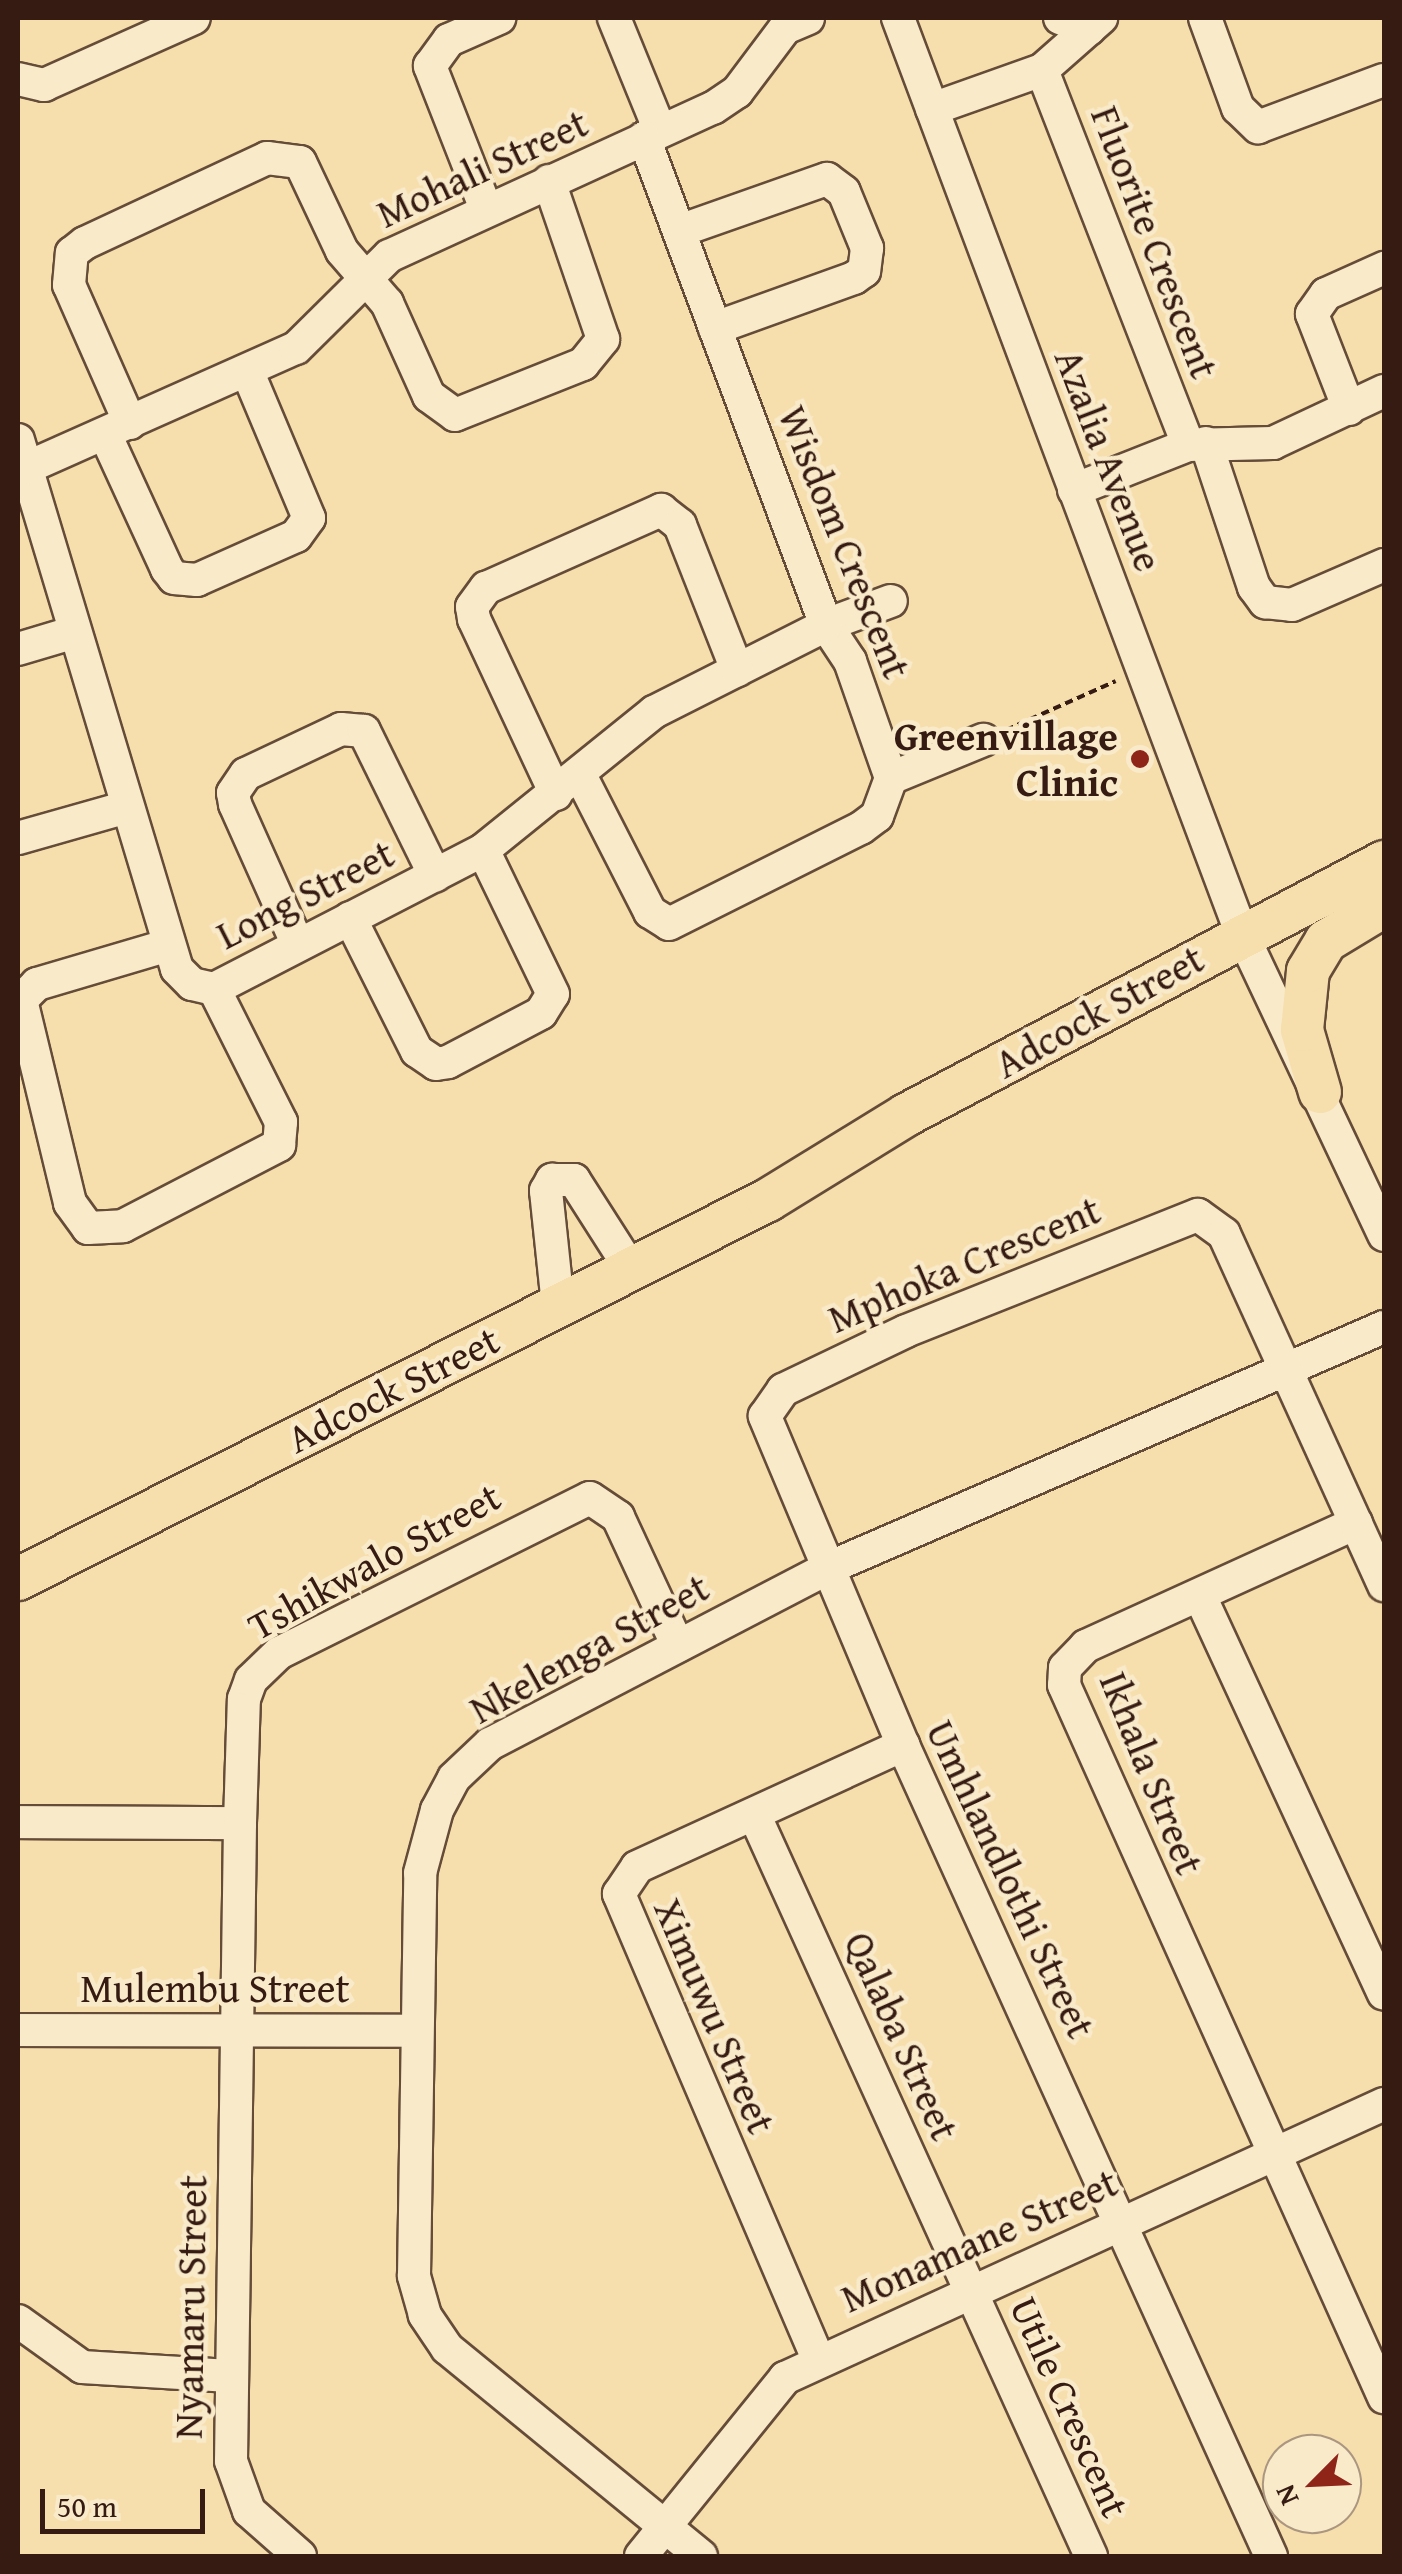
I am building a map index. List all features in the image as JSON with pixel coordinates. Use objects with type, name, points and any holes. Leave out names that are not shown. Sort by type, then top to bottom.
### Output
[{"type":"main road","name":"Adcock Street","points":[[18,1579],[768,1200],[906,1115],[1247,945],[1384,862]]},
{"type":"main road","name":"Adcock Street","points":[[1247,945],[1384,894]]},
{"type":"main road","points":[[1320,1092],[1302,1030],[1308,971],[1326,941],[1384,906]]},
{"type":"street","points":[[18,78],[44,85],[194,18]]},
{"type":"street","points":[[486,209],[430,66],[449,40],[499,18]]},
{"type":"street","name":"Wisdom Crescent","points":[[614,18],[679,231],[826,625],[850,661],[891,778]]},
{"type":"street","name":"Azalia Avenue","points":[[898,18],[1247,945],[1320,1092],[1384,1235]]},
{"type":"street","points":[[1206,18],[1238,108],[1258,127],[1384,80]]},
{"type":"street","name":"Mohali Street","points":[[23,472],[248,373],[325,326],[364,276],[389,256],[738,92],[791,21]]},
{"type":"street","points":[[932,109],[1042,70],[1083,21]]},
{"type":"street","name":"Fluorite Crescent","points":[[1042,70],[1254,587],[1265,602],[1292,605],[1384,565]]},
{"type":"street","points":[[248,373],[310,518],[296,536],[197,580],[174,578],[166,569],[69,285],[72,253],[85,243],[284,155],[311,175],[342,252],[387,303],[439,409],[472,413],[583,364],[602,340],[601,323],[549,180]]},
{"type":"street","points":[[679,231],[827,179],[844,192],[868,248],[864,271],[854,278],[715,328]]},
{"type":"street","points":[[1349,409],[1312,314],[1326,294],[1384,268]]},
{"type":"street","points":[[1074,490],[1197,444],[1273,443],[1384,391]]},
{"type":"street","name":"Long Street","points":[[23,472],[177,968],[192,984],[214,989],[483,850],[568,785],[629,729],[826,625],[891,601]]},
{"type":"street","points":[[737,670],[680,525],[661,510],[486,588],[472,607],[474,619],[568,785],[650,912],[669,924],[861,828],[883,807],[891,778],[984,740]]},
{"type":"street","points":[[18,650],[75,632]]},
{"type":"street","points":[[298,945],[235,804],[233,793],[246,774],[341,730],[364,732],[435,874]]},
{"type":"street","points":[[18,838],[128,806]]},
{"type":"street","points":[[350,918],[417,1052],[436,1064],[448,1062],[540,1014],[553,994],[483,850]]},
{"type":"street","points":[[169,945],[37,984],[21,1000],[70,1202],[88,1228],[123,1226],[279,1144],[280,1122],[214,989]]},
{"type":"street","points":[[558,1306],[546,1191],[552,1180],[574,1180],[631,1269]]},
{"type":"street","name":"Mphoka Crescent","points":[[826,1569],[765,1416],[784,1390],[906,1331],[1198,1215],[1224,1234],[1284,1366]]},
{"type":"street","name":"Nkelenga Street","points":[[701,2556],[447,2348],[426,2315],[414,2276],[413,2031],[420,1873],[432,1824],[454,1778],[490,1744],[826,1569],[1284,1366],[1384,1327]]},
{"type":"street","points":[[1284,1366],[1384,1584]]},
{"type":"street","name":"Tshikwalo Street","points":[[237,2030],[244,1699],[261,1666],[573,1502],[590,1498],[618,1517],[678,1646]]},
{"type":"street","name":"Ikhala Street","points":[[1274,2154],[1064,1685],[1065,1668],[1086,1646],[1356,1523]]},
{"type":"street","name":"Umhlandlothi Street","points":[[826,1569],[1122,2223]]},
{"type":"street","points":[[1200,1596],[1384,1994]]},
{"type":"street","name":"Ximuwu Street","points":[[818,2359],[618,1894],[638,1868],[903,1745]]},
{"type":"street","name":"Qalaba Street","points":[[754,1814],[972,2293]]},
{"type":"street","points":[[18,1822],[240,1823]]},
{"type":"street","name":"Mulembu Street","points":[[18,2030],[413,2031]]},
{"type":"street","name":"Nyamaru Street","points":[[237,2030],[231,2461],[239,2493],[262,2527],[300,2556]]},
{"type":"street","name":"Monamane Street","points":[[665,2528],[766,2395],[818,2359],[972,2293],[1384,2104]]},
{"type":"street","points":[[1274,2154],[1384,2397]]},
{"type":"street","points":[[1122,2223],[1271,2556]]},
{"type":"street","name":"Utile Crescent","points":[[972,2293],[1092,2556]]},
{"type":"street","points":[[18,2321],[82,2366],[230,2376]]},
{"type":"street","points":[[641,2556],[665,2528]]},
{"type":"path","points":[[984,740],[1142,670]]},
{"type":"place","name":"Greenvillage Clinic","points":[[1140,759]]}]
